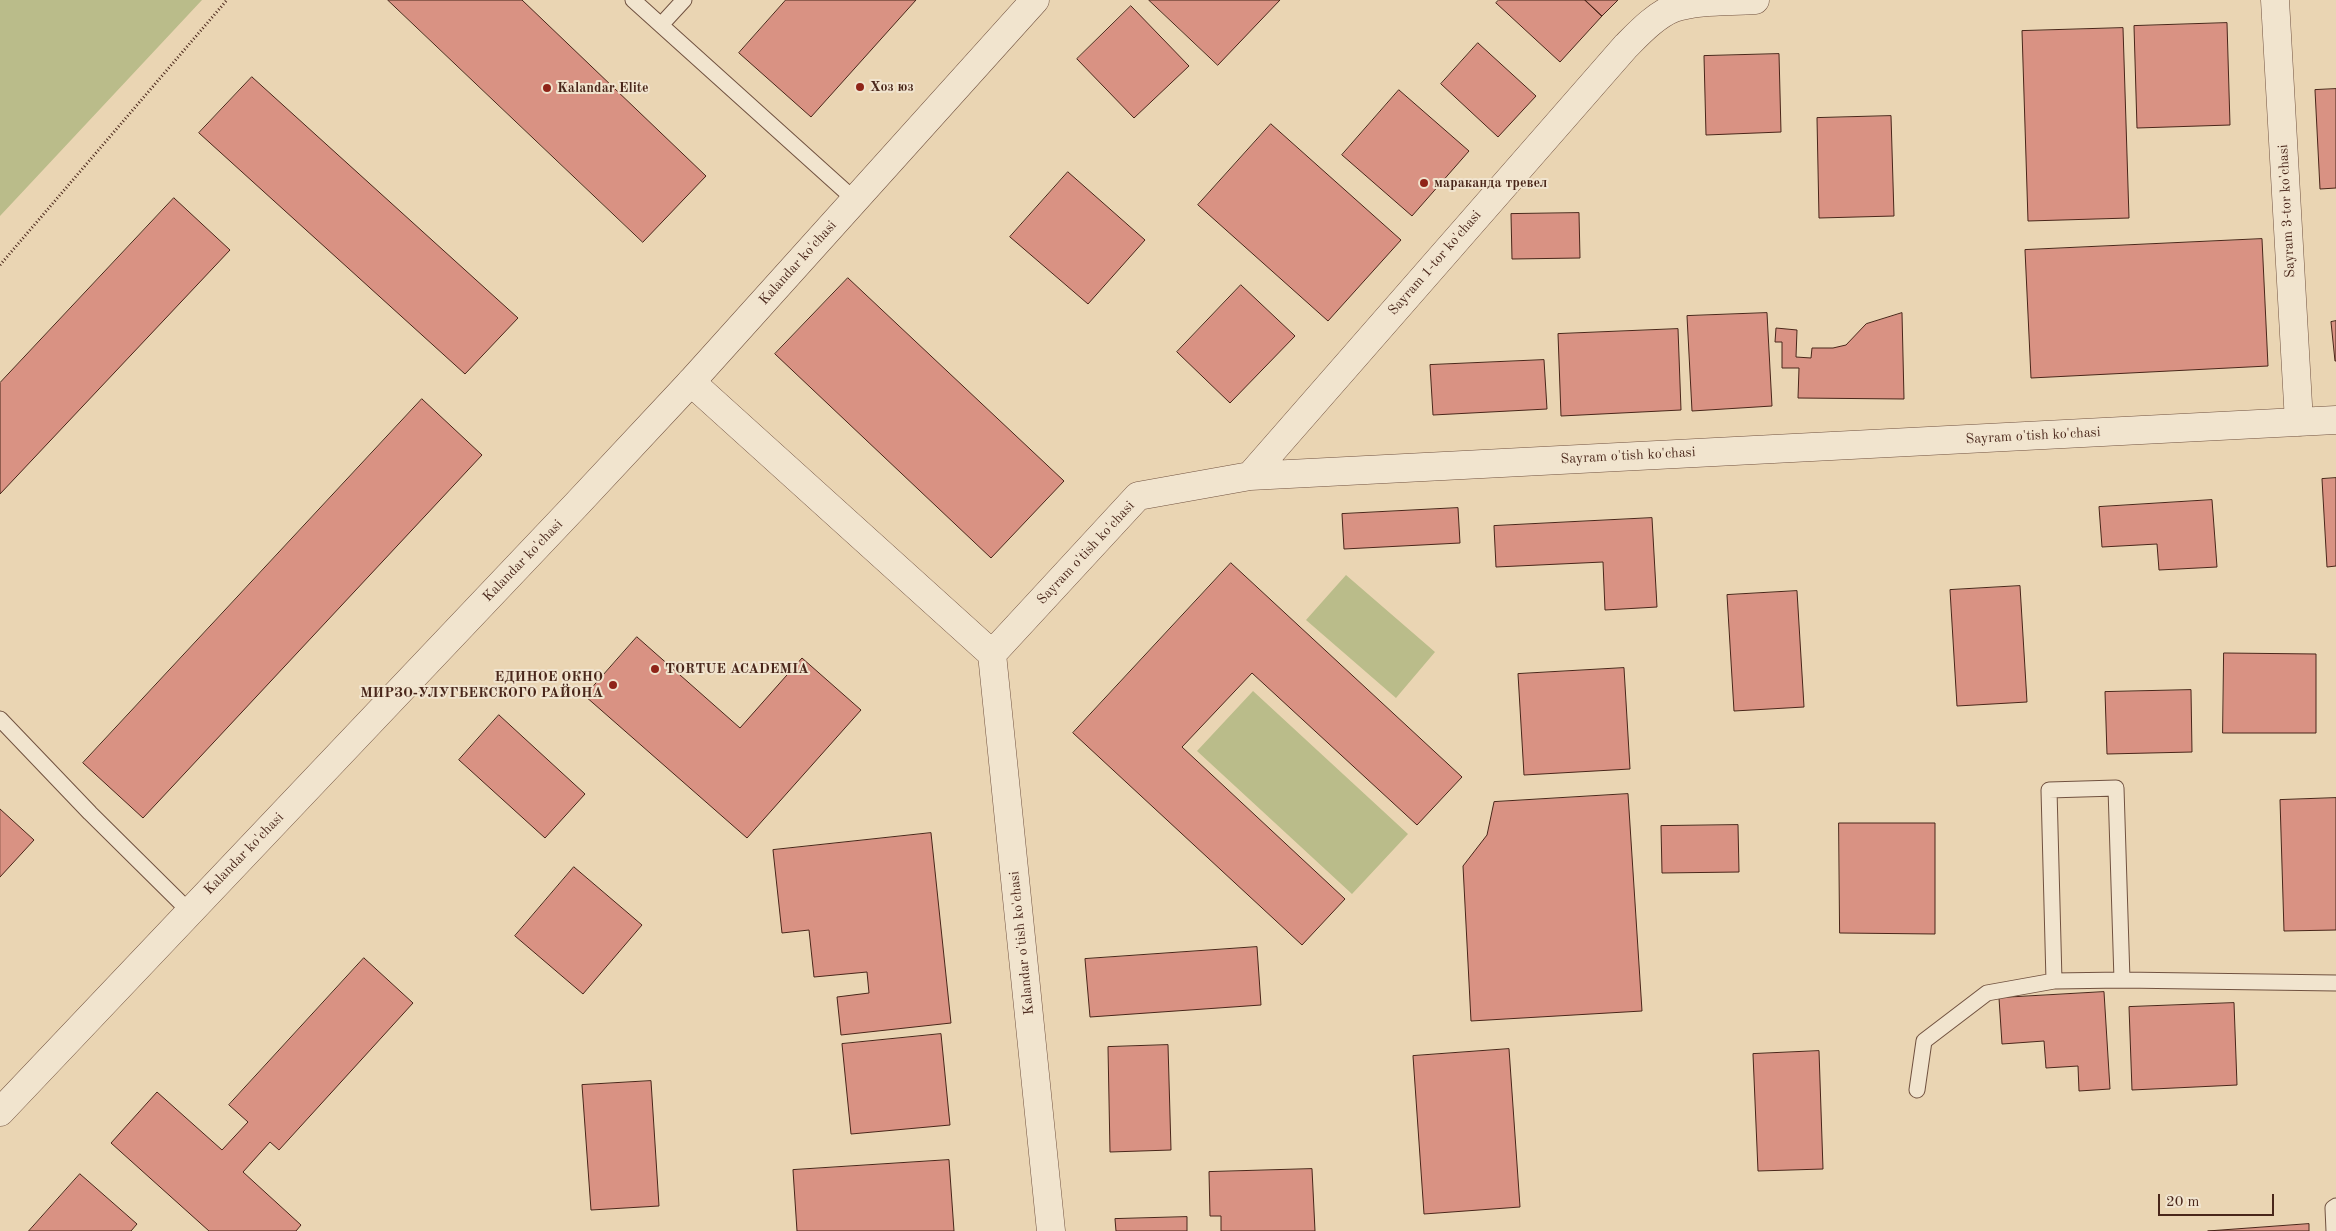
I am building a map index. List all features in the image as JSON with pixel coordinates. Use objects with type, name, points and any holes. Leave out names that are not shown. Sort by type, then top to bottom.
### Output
[{"type":"street","name":"Kalandar ko'chasi","points":[[0,1112],[557,526],[691,382],[1036,0]]},
{"type":"street","name":"Sayram 1-tor ko'chasi","points":[[1250,476],[1626,46],[1647,26],[1673,8],[1693,4],[1755,0]]},
{"type":"street","name":"Sayram 3-tor ko'chasi","points":[[2275,0],[2299,422]]},
{"type":"street","points":[[691,382],[992,654]]},
{"type":"street","name":"Sayram o'tish ko'chasi","points":[[992,654],[1138,496],[1250,476],[2336,420]]},
{"type":"street","name":"Kalandar o'tish ko'chasi","points":[[992,654],[1051,1231]]},
{"type":"lane","points":[[634,0],[855,200]]},
{"type":"lane","points":[[661,25],[684,0]]},
{"type":"lane","points":[[0,719],[90,813],[189,911]]},
{"type":"lane","points":[[2054,981],[2049,790],[2116,788],[2122,980]]},
{"type":"lane","points":[[1916,1090],[1924,1041],[1987,993],[2054,981],[2336,983]]},
{"type":"lane","points":[[2334,1231],[2333,1208],[2336,1206]]},
{"type":"path","points":[[0,265],[227,0]]},
{"type":"green space","points":[[0,0],[202,0],[0,216]]},
{"type":"green space","points":[[1346,575],[1435,652],[1396,698],[1306,620]]},
{"type":"green space","points":[[1253,691],[1408,834],[1352,894],[1197,751]]},
{"type":"building","name":"Kalandar Elite","points":[[388,0],[522,0],[706,176],[643,242]]},
{"type":"building","points":[[786,0],[916,0],[811,117],[739,53]]},
{"type":"building","points":[[1149,0],[1280,0],[1218,65]]},
{"type":"building","points":[[1499,0],[1585,0],[1602,16],[1560,62],[1496,3]]},
{"type":"building","points":[[1585,0],[1618,0],[1602,16]]},
{"type":"building","points":[[1131,6],[1189,66],[1134,118],[1077,59]]},
{"type":"building","points":[[2227,23],[2230,125],[2137,128],[2134,26]]},
{"type":"building","points":[[2123,28],[2129,218],[2028,221],[2022,31]]},
{"type":"building","points":[[1478,43],[1536,96],[1498,137],[1441,84]]},
{"type":"building","points":[[1779,54],[1781,132],[1706,135],[1704,56]]},
{"type":"building","points":[[252,77],[518,318],[465,374],[199,133]]},
{"type":"building","points":[[2336,89],[2336,188],[2320,189],[2315,90]]},
{"type":"building","points":[[1399,90],[1469,151],[1412,216],[1342,155]]},
{"type":"building","points":[[1891,116],[1894,216],[1819,218],[1817,118]]},
{"type":"building","points":[[1271,124],[1401,240],[1328,321],[1198,205]]},
{"type":"building","points":[[1068,172],[1145,240],[1088,304],[1010,237]]},
{"type":"building","points":[[174,198],[230,250],[0,494],[0,383]]},
{"type":"building","points":[[1579,213],[1580,258],[1512,259],[1511,214]]},
{"type":"building","points":[[2262,239],[2268,366],[2031,378],[2025,250]]},
{"type":"building","points":[[848,278],[1064,481],[991,558],[775,354]]},
{"type":"building","points":[[1241,285],[1295,336],[1230,403],[1177,352]]},
{"type":"building","points":[[1767,313],[1772,406],[1692,411],[1687,316]]},
{"type":"building","points":[[1902,313],[1904,399],[1798,398],[1799,368],[1782,368],[1782,342],[1775,342],[1776,328],[1797,330],[1796,357],[1811,358],[1812,348],[1833,348],[1846,345],[1866,324]]},
{"type":"building","points":[[2336,321],[2336,361],[2335,361],[2331,322]]},
{"type":"building","points":[[1678,329],[1681,410],[1561,416],[1558,334]]},
{"type":"building","points":[[1544,360],[1547,409],[1433,415],[1430,365]]},
{"type":"building","points":[[422,399],[482,455],[143,818],[83,763]]},
{"type":"building","points":[[2336,478],[2336,566],[2327,567],[2322,479]]},
{"type":"building","points":[[2212,500],[2217,567],[2159,570],[2157,544],[2102,547],[2099,507]]},
{"type":"building","points":[[1458,508],[1460,543],[1344,549],[1342,514]]},
{"type":"building","points":[[1652,518],[1657,607],[1605,610],[1603,562],[1496,567],[1494,526]]},
{"type":"building","points":[[1231,563],[1462,777],[1417,825],[1252,673],[1182,747],[1345,899],[1302,945],[1073,733]]},
{"type":"building","points":[[2020,586],[2027,702],[1957,706],[1950,590]]},
{"type":"building","points":[[1797,591],[1804,707],[1734,711],[1727,595]]},
{"type":"building","points":[[637,637],[740,728],[802,658],[861,710],[747,838],[585,696]]},
{"type":"building","points":[[2224,653],[2316,654],[2316,733],[2223,733]]},
{"type":"building","points":[[1624,668],[1630,769],[1524,775],[1518,674]]},
{"type":"building","points":[[2191,690],[2192,752],[2107,754],[2105,692]]},
{"type":"building","points":[[499,715],[585,794],[545,838],[459,760]]},
{"type":"building","points":[[1628,794],[1642,1011],[1471,1021],[1463,866],[1487,835],[1494,802]]},
{"type":"building","points":[[2336,798],[2336,930],[2284,931],[2280,800]]},
{"type":"building","points":[[0,809],[34,840],[0,877]]},
{"type":"building","points":[[1839,823],[1935,823],[1935,934],[1840,933]]},
{"type":"building","points":[[1738,825],[1739,872],[1662,873],[1661,826]]},
{"type":"building","points":[[931,833],[951,1023],[841,1035],[837,997],[869,993],[867,972],[814,977],[809,930],[782,933],[773,850]]},
{"type":"building","points":[[574,867],[642,925],[583,994],[515,936]]},
{"type":"building","points":[[1257,947],[1261,1005],[1090,1017],[1085,959]]},
{"type":"building","points":[[364,958],[413,1003],[279,1150],[270,1142],[243,1172],[301,1225],[296,1231],[209,1231],[111,1143],[157,1092],[222,1150],[248,1122],[229,1105]]},
{"type":"building","points":[[2104,992],[2110,1089],[2079,1091],[2078,1066],[2046,1068],[2044,1041],[2002,1044],[1999,998]]},
{"type":"building","points":[[2234,1003],[2237,1085],[2132,1090],[2129,1007]]},
{"type":"building","points":[[941,1034],[950,1125],[851,1134],[842,1044]]},
{"type":"building","points":[[1168,1045],[1171,1150],[1110,1152],[1108,1047]]},
{"type":"building","points":[[1509,1049],[1520,1207],[1424,1214],[1413,1056]]},
{"type":"building","points":[[1819,1051],[1823,1169],[1758,1171],[1753,1054]]},
{"type":"building","points":[[651,1081],[659,1206],[591,1210],[582,1085]]},
{"type":"building","points":[[949,1160],[954,1231],[797,1231],[793,1170]]},
{"type":"building","points":[[1312,1169],[1315,1231],[1221,1231],[1221,1216],[1210,1216],[1209,1172]]},
{"type":"building","points":[[80,1174],[137,1224],[131,1231],[29,1231]]},
{"type":"building","points":[[1187,1217],[1187,1231],[1116,1231],[1115,1219]]},
{"type":"building","points":[[2309,1224],[2309,1231],[2208,1231]]},
{"type":"place","name":"Хоз юз","points":[[860,87]]},
{"type":"place","name":"Kalandar Elite","points":[[547,88]]},
{"type":"place","name":"мараканда тревел","points":[[1424,183]]},
{"type":"place","name":"TORTUE ACADEMIA","points":[[655,669]]},
{"type":"place","name":"ЕДИНОЕ ОКНО МИРЗО-УЛУГБЕКСКОГО РАЙОНА","points":[[613,685]]}]
